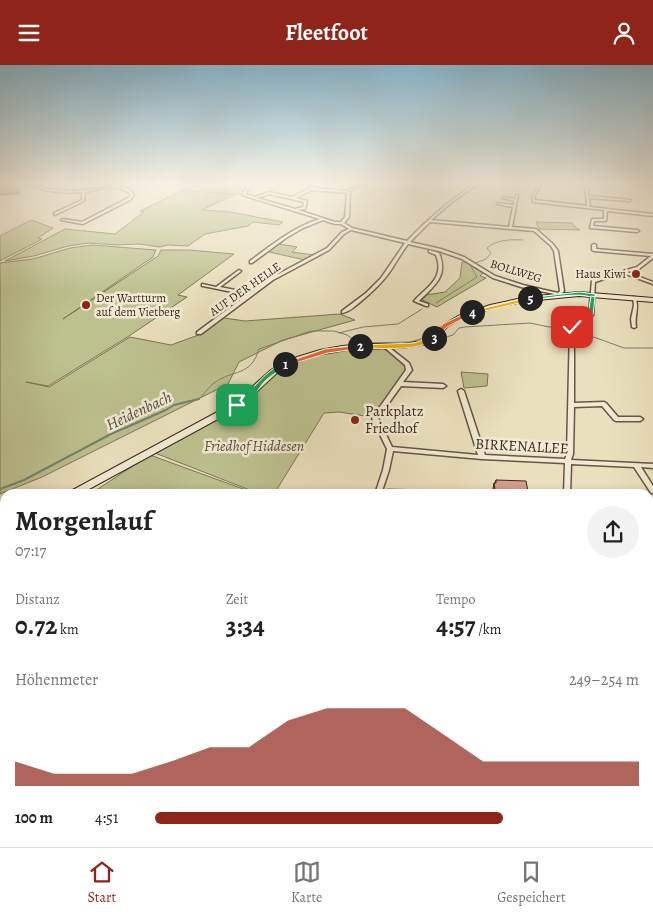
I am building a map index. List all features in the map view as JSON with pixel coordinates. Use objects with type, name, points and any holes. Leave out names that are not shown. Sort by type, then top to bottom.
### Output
[{"type":"main road","points":[[81,489],[247,399],[264,378],[287,364],[338,348],[419,344],[435,337],[445,326],[468,313],[527,299],[562,294],[653,300]]},
{"type":"street","points":[[63,220],[82,223],[91,218]]},
{"type":"street","points":[[342,223],[346,218]]},
{"type":"street","points":[[344,312],[365,296],[382,279],[408,242],[433,218]]},
{"type":"street","points":[[510,228],[512,218]]},
{"type":"street","points":[[604,218],[604,221],[593,220],[591,227],[637,231]]},
{"type":"street","points":[[251,262],[291,232],[308,223],[325,219]]},
{"type":"street","name":"BOLLWEG","points":[[325,219],[342,223],[352,229],[440,250],[468,261],[494,277],[522,286],[562,294]]},
{"type":"street","points":[[430,221],[535,231],[552,245],[560,267],[562,294]]},
{"type":"street","name":"AUF DER HELLE","points":[[199,333],[272,279],[328,249],[343,233],[352,229]]},
{"type":"street","points":[[419,245],[438,254],[442,262],[439,279],[416,301],[426,305]]},
{"type":"street","points":[[594,245],[594,250],[653,256]]},
{"type":"street","points":[[567,489],[570,454],[572,329],[591,315],[593,281],[638,267],[653,256]]},
{"type":"street","points":[[217,288],[239,271]]},
{"type":"street","points":[[622,272],[653,283]]},
{"type":"street","points":[[203,285],[251,295]]},
{"type":"street","points":[[634,298],[637,306],[631,320],[634,327]]},
{"type":"street","points":[[380,489],[390,449],[375,418],[401,384],[409,370],[406,364],[386,346]]},
{"type":"street","points":[[401,384],[443,385]]},
{"type":"street","points":[[461,391],[482,457]]},
{"type":"street","points":[[571,405],[604,404],[616,419],[640,419]]},
{"type":"street","name":"BIRKENALLEE","points":[[390,449],[482,457],[653,466]]},
{"type":"street","points":[[636,465],[652,489]]},
{"type":"green space","points":[[135,218],[264,218],[283,222],[279,225],[253,222],[248,226],[205,234],[188,246],[168,245],[160,247],[139,244],[89,243],[5,261],[65,229],[115,234]]},
{"type":"green space","points":[[31,220],[53,228],[38,238],[42,239],[0,261],[0,236]]},
{"type":"green space","points":[[536,222],[572,223],[580,230],[539,229]]},
{"type":"green space","points":[[279,244],[297,247],[292,252],[314,255],[305,260],[269,252]]},
{"type":"green space","points":[[92,245],[156,250],[153,257],[63,319],[158,256],[161,250],[189,250],[234,254],[178,295],[187,297],[129,336],[48,386],[26,382],[49,387],[130,337],[171,345],[201,334],[224,318],[245,321],[340,314],[355,320],[283,340],[239,362],[228,384],[42,477],[12,489],[0,489],[0,263],[33,259],[70,248]]},
{"type":"green space","points":[[462,262],[467,262],[483,273],[480,276],[486,278],[437,307],[420,299],[426,295],[445,292],[460,278]]},
{"type":"green space","name":"Friedhof Hiddesen","points":[[351,348],[384,348],[405,364],[407,370],[372,417],[339,412],[324,413],[277,489],[247,489],[155,453],[249,399],[267,379],[280,369],[328,351]]},
{"type":"green space","points":[[461,372],[488,374],[487,386],[464,388]]},
{"type":"green space","points":[[150,455],[243,489],[98,489]]},
{"type":"building","points":[[496,480],[526,481],[528,489],[495,489],[494,483],[496,483]]},
{"type":"waterway","points":[[436,303],[477,277],[470,265],[486,259],[491,253],[487,248],[490,245],[504,241],[523,240]]},
{"type":"waterway","points":[[340,333],[363,327],[398,324],[422,309]]},
{"type":"waterway","name":"Heidenbach","points":[[340,333],[347,335],[358,343],[410,342],[428,337],[443,338],[453,335],[459,328],[465,327],[530,323],[549,327],[566,327],[624,348],[653,348]]},
{"type":"waterway","name":"Heidenbach","points":[[198,399],[214,383],[241,371],[251,364],[256,358],[259,349],[311,331],[340,333]]},
{"type":"waterway","name":"Heidenbach","points":[[0,489],[24,480],[111,434],[174,405],[198,399]]},
{"type":"place","name":"Haus Kiwi","points":[[636,274]]},
{"type":"place","name":"Der Wartturm auf dem Vietberg","points":[[86,305]]},
{"type":"place","name":"Parkplatz Friedhof","points":[[355,420]]},
{"type":"route","points":[[237,405],[247,399],[264,378],[287,364],[338,348],[425,343],[433,339],[445,326],[460,317],[492,306],[546,296],[593,295],[591,315],[572,327]]}]
